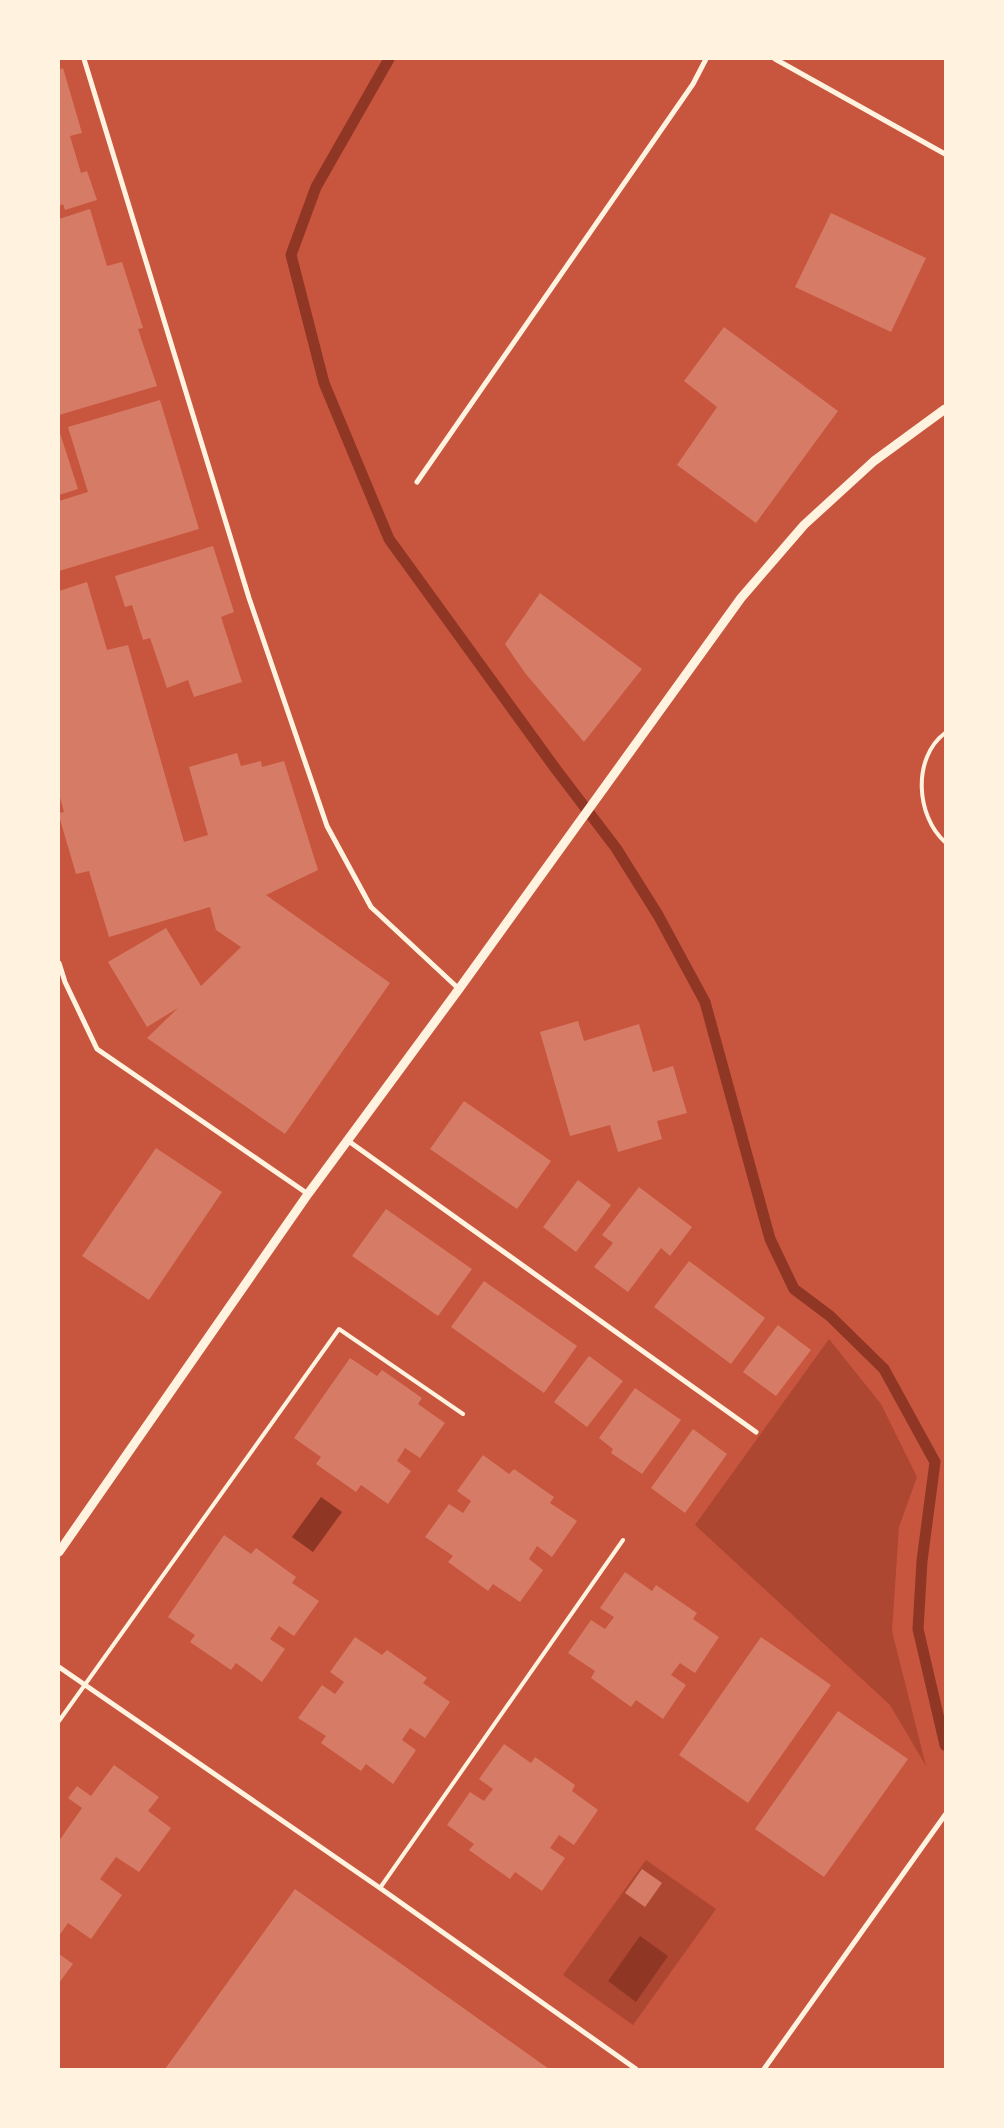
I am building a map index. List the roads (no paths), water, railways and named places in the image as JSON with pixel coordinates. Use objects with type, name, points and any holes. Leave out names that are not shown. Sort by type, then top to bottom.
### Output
[{"type":"street","points":[[84,59],[249,598],[327,826],[371,907],[459,989]]},
{"type":"street","points":[[417,482],[687,92],[706,59]]},
{"type":"street","points":[[775,59],[945,154]]},
{"type":"street","points":[[59,1552],[308,1194],[459,989],[554,854],[741,598],[804,525],[874,461],[945,409]]},
{"type":"street","points":[[59,963],[64,982],[98,1049],[308,1194]]},
{"type":"street","points":[[347,1140],[756,1432]]},
{"type":"street","points":[[59,1667],[380,1888],[636,2069]]},
{"type":"street","points":[[764,2069],[945,1815]]},
{"type":"lane","points":[[945,733],[924,759],[922,797],[935,832],[945,842]]},
{"type":"lane","points":[[59,1721],[339,1329],[463,1414]]},
{"type":"lane","points":[[380,1888],[623,1540]]},
{"type":"waterway","points":[[389,59],[316,187],[291,255],[324,383],[389,539],[555,768],[616,848],[658,915],[705,1002],[770,1239],[794,1289],[830,1316],[884,1369],[935,1462],[922,1561],[918,1629],[945,1745]]}]
